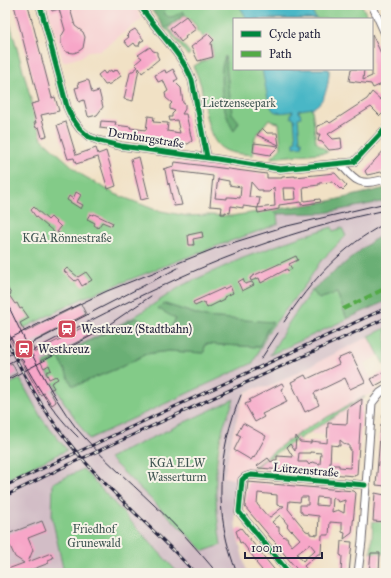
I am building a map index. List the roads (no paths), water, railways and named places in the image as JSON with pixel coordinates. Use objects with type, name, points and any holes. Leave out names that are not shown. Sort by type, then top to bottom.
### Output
[{"type":"street","name":"Dernburgstraße","points":[[40,5],[62,93],[72,118],[80,129],[89,137],[120,146],[207,157],[280,169],[342,163]]},
{"type":"street","points":[[140,5],[153,25],[174,50],[189,72],[192,80],[207,157]]},
{"type":"street","points":[[372,5],[386,36]]},
{"type":"street","points":[[342,163],[354,162],[386,128]]},
{"type":"street","points":[[342,163],[356,181],[369,183],[386,179]]},
{"type":"street","points":[[358,573],[362,548],[365,485],[372,403],[380,393],[386,389]]},
{"type":"street","name":"Lützenstraße","points":[[289,573],[239,512],[242,480],[251,475],[365,485]]},
{"type":"water","points":[[239,5],[309,5],[316,18],[246,18]]},
{"type":"water","points":[[262,70],[329,70],[326,91],[321,101],[313,108],[298,111],[301,117],[298,118],[300,141],[302,141],[303,146],[294,147],[294,142],[296,141],[294,118],[291,118],[293,111],[274,111],[268,98]]},
{"type":"tram line","points":[[5,341],[107,291],[216,248],[283,227],[386,203]]},
{"type":"tram line","points":[[5,365],[127,302],[221,260],[302,231],[386,210]]},
{"type":"tram line","points":[[284,322],[305,292],[329,266],[355,242],[386,223]]},
{"type":"tram line","points":[[5,357],[178,268]]},
{"type":"tram line","points":[[5,381],[95,334],[151,296]]},
{"type":"tram line","points":[[5,299],[29,349],[66,415],[104,458],[170,520],[217,573]]},
{"type":"tram line","points":[[5,326],[28,370],[55,412],[78,437]]},
{"type":"tram line","points":[[261,359],[278,333]]},
{"type":"tram line","points":[[237,573],[229,551],[224,529],[221,506],[221,484],[227,439],[241,395]]},
{"type":"railway","points":[[5,486],[386,308]]},
{"type":"railway","points":[[5,496],[70,464],[386,318]]},
{"type":"railway","points":[[5,338],[40,403],[66,439],[112,491],[195,573]]},
{"type":"place","name":"Westkreuz (Stadtbahn)","points":[[67,329]]},
{"type":"place","name":"Westkreuz","points":[[24,349]]},
{"type":"park label","name":"Lietzenseepark","points":[[239,103]]},
{"type":"park label","name":"KGA Rönnestraße","points":[[67,238]]},
{"type":"park label","name":"KGA ELW Wasserturm","points":[[177,470]]},
{"type":"park label","name":"Friedhof Grunewald","points":[[94,536]]}]
